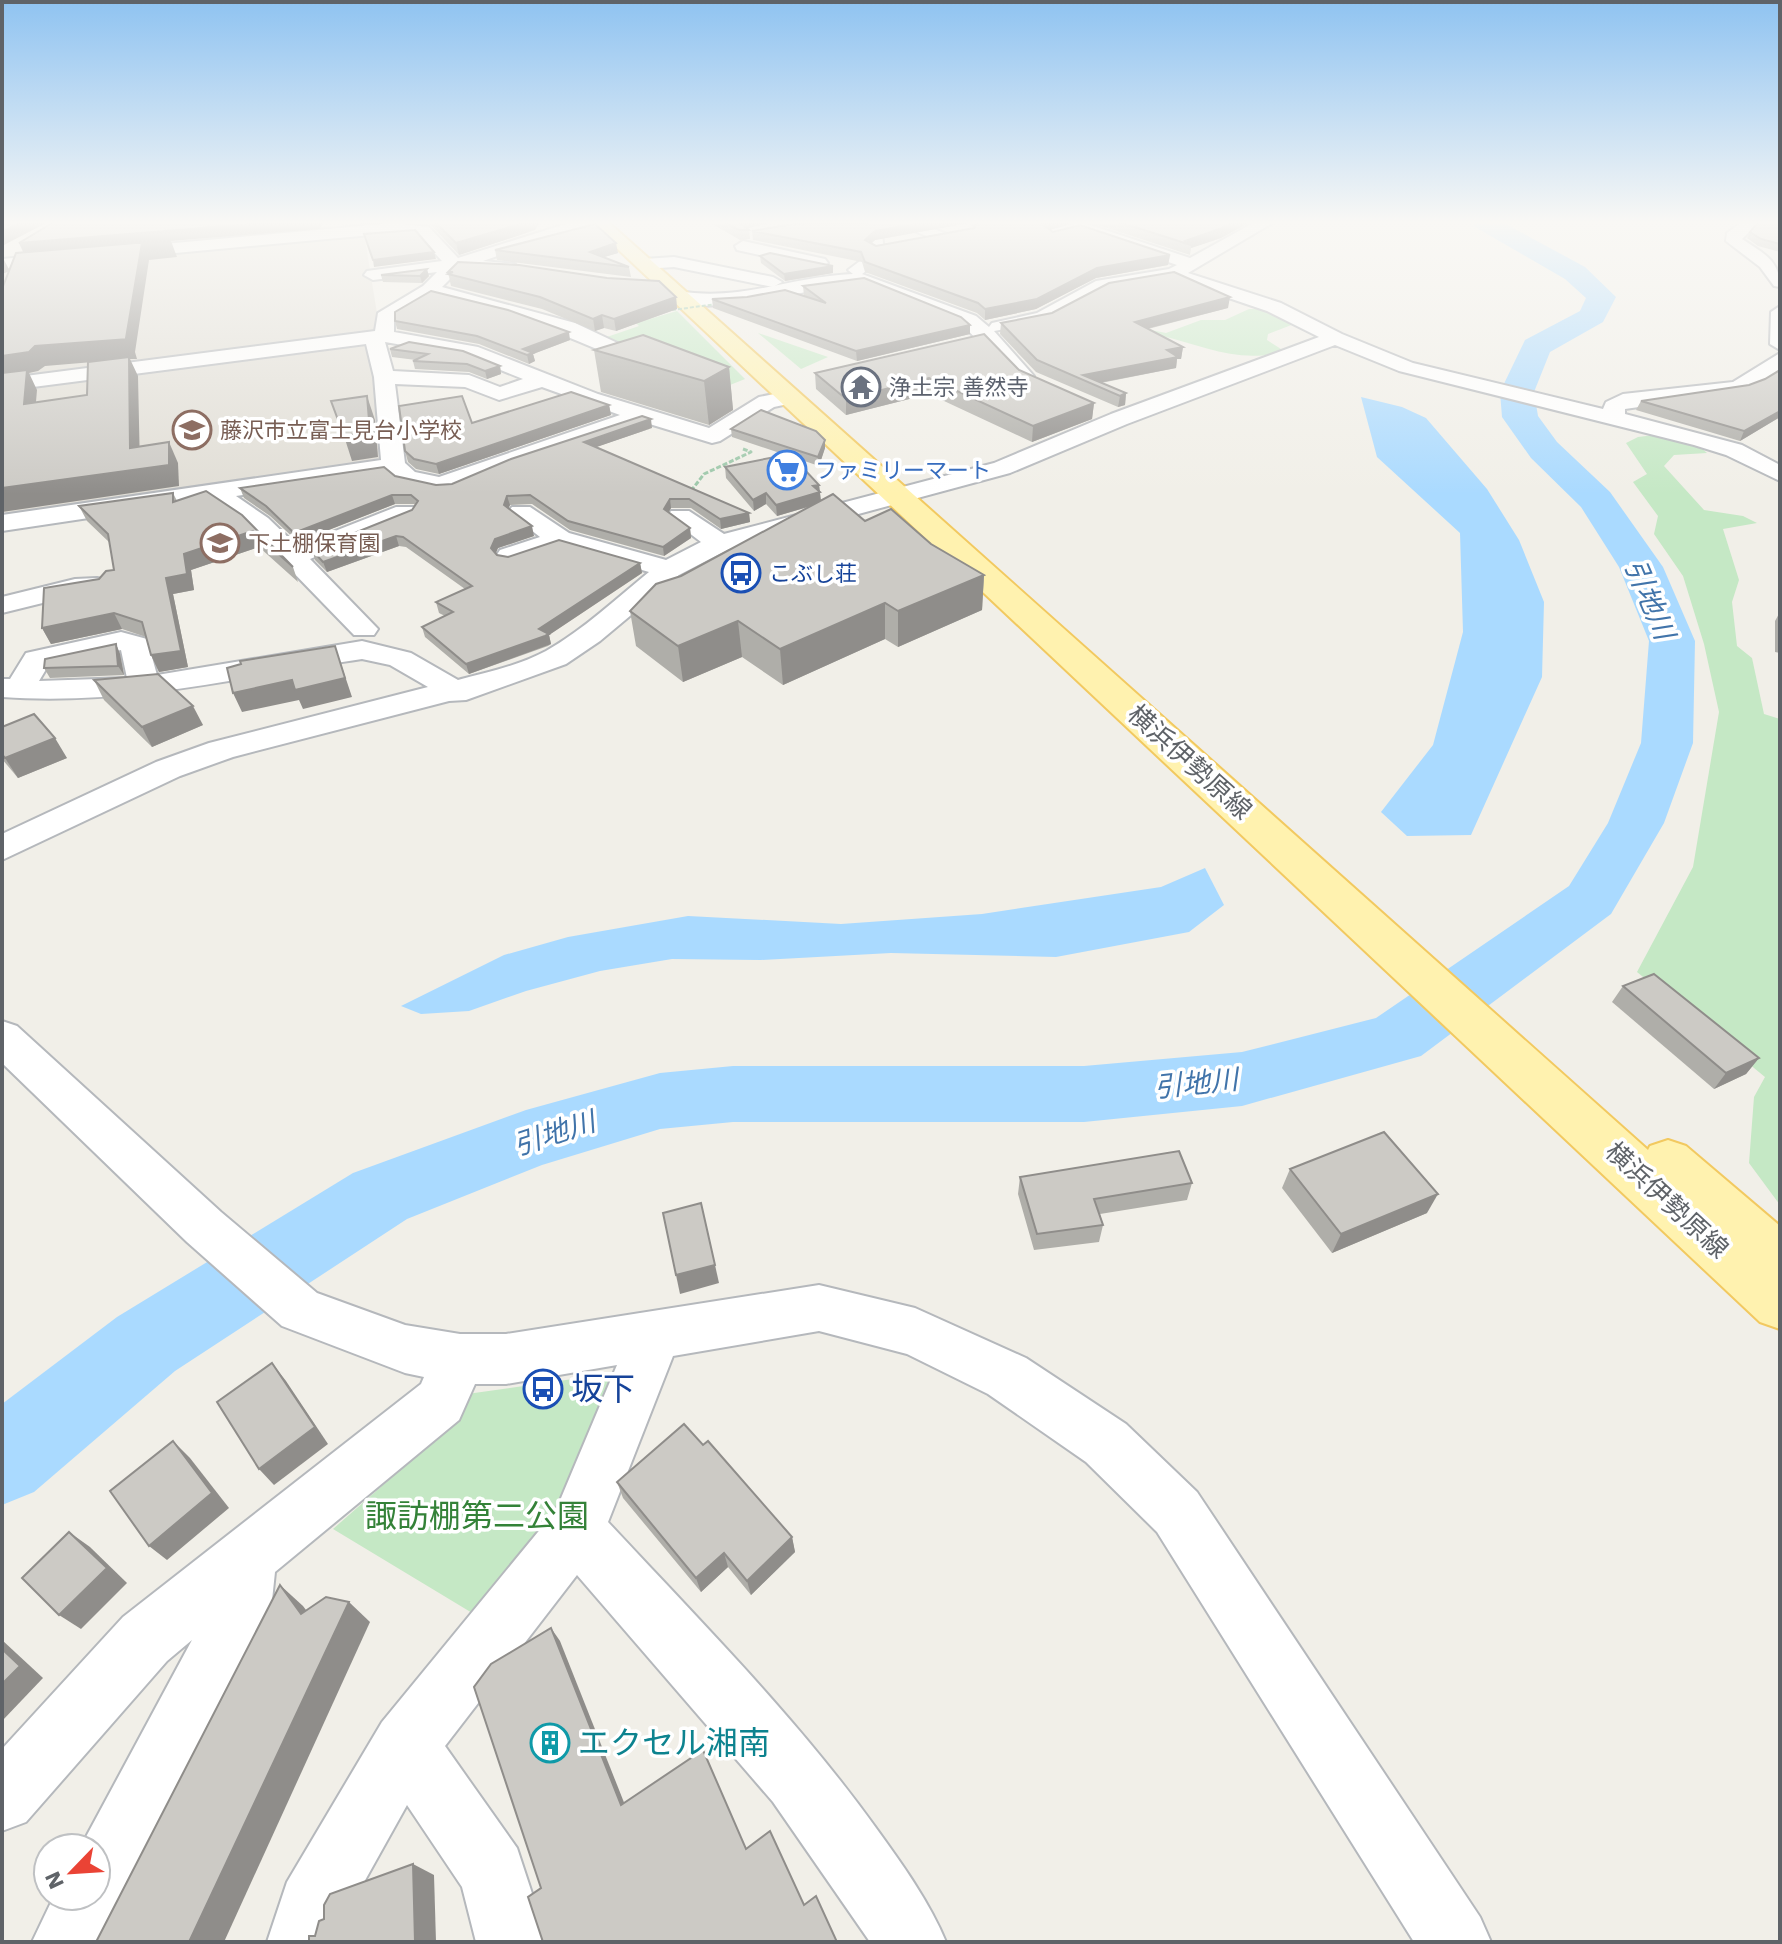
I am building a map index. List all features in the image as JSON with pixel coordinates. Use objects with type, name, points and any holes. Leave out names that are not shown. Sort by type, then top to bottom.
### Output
[{"type":"main road","name":"横浜伊勢原線","points":[[701,313],[796,388],[905,494],[1512,1040],[1780,1304]]},
{"type":"main road","name":"横浜伊勢原線","points":[[1512,1040],[1780,1259]]},
{"type":"street","points":[[392,313],[385,317],[379,337],[393,465],[407,477],[439,484],[454,483],[522,454],[642,415]]},
{"type":"street","points":[[521,313],[568,327],[674,375]]},
{"type":"street","points":[[944,313],[985,334],[1014,369],[1045,388]]},
{"type":"street","points":[[959,346],[1050,313]]},
{"type":"street","points":[[1285,313],[1335,338],[1406,367],[1734,450],[1780,474]]},
{"type":"street","points":[[1780,313],[1780,344]]},
{"type":"street","points":[[2,385],[379,337],[471,351],[574,393],[712,436],[796,388]]},
{"type":"street","points":[[2,848],[140,781],[221,750],[455,693],[517,674],[555,658],[669,569],[720,543],[1002,468],[1119,419],[1335,338]]},
{"type":"street","points":[[1621,420],[1614,407],[1623,400],[1737,388],[1752,382],[1780,359]]},
{"type":"street","points":[[384,377],[469,381],[499,394],[542,380]]},
{"type":"street","points":[[522,454],[496,426],[574,393]]},
{"type":"street","points":[[731,398],[760,409]]},
{"type":"street","points":[[1621,420],[1768,398]]},
{"type":"street","points":[[1089,406],[1119,419]]},
{"type":"street","points":[[2,523],[393,465]]},
{"type":"street","points":[[213,491],[259,523],[364,629]]},
{"type":"street","points":[[292,557],[405,512]]},
{"type":"street","points":[[521,512],[560,539],[669,569]]},
{"type":"street","points":[[680,516],[720,543]]},
{"type":"street","points":[[733,568],[782,543],[772,529]]},
{"type":"street","points":[[509,556],[560,539]]},
{"type":"street","points":[[2,605],[75,587],[97,586]]},
{"type":"street","points":[[609,618],[674,602]]},
{"type":"street","points":[[10,689],[37,659],[121,641],[137,645],[144,687]]},
{"type":"street","points":[[10,689],[79,694],[144,687],[362,650],[386,652],[421,666],[455,693]]},
{"type":"street","points":[[2,1037],[217,1239],[300,1310],[405,1349],[460,1359],[506,1359],[654,1338],[819,1308],[928,1338],[1007,1376],[1106,1443],[1177,1512],[1455,1942]]},
{"type":"street","points":[[303,1942],[312,1907],[405,1745],[576,1530],[654,1338]]},
{"type":"street","points":[[2,1798],[145,1639],[440,1402],[460,1359]]},
{"type":"street","points":[[576,1530],[788,1769],[882,1892],[910,1942]]},
{"type":"street","points":[[112,1857],[241,1610],[247,1555]]},
{"type":"street","points":[[405,1745],[493,1872],[512,1942]]},
{"type":"street","points":[[68,1942],[84,1912]]},
{"type":"path","points":[[680,516],[679,506],[704,474],[751,452],[712,436]]},
{"type":"shaded area","points":[[2,313],[377,313],[380,332],[2,383]]},
{"type":"shaded area","name":"藤沢市立富士見台小学校","points":[[371,344],[387,463],[2,521],[2,388]]},
{"type":"green space","points":[[679,313],[745,379],[720,389],[601,339],[639,326],[636,323]]},
{"type":"green space","points":[[1241,313],[1269,313],[1294,324],[1268,334],[1267,340],[1281,349],[1280,352],[1250,356],[1162,336],[1149,336],[1116,323],[1166,333],[1201,320],[1225,320]]},
{"type":"green space","points":[[758,333],[828,357],[801,369]]},
{"type":"green space","points":[[1662,434],[1699,446],[1707,453],[1674,455],[1664,466],[1704,510],[1743,516],[1757,523],[1723,529],[1739,580],[1732,602],[1737,646],[1752,658],[1764,714],[1780,719],[1780,1205],[1749,1163],[1754,1097],[1765,1077],[1637,972],[1693,867],[1719,712],[1704,644],[1683,576],[1654,534],[1658,516],[1633,482],[1647,474],[1626,443],[1638,437]]},
{"type":"green space","name":"諏訪棚第二公園","points":[[622,1372],[502,1631],[333,1529],[415,1457],[460,1395]]},
{"type":"water","points":[[1361,397],[1402,407],[1426,418],[1487,489],[1519,540],[1544,602],[1542,677],[1471,835],[1407,836],[1381,812],[1433,745],[1463,632],[1460,533],[1377,457]]},
{"type":"water","points":[[1205,868],[1224,905],[1189,932],[1056,957],[891,953],[761,960],[672,959],[600,971],[526,991],[469,1011],[421,1014],[401,1006],[504,955],[568,937],[688,916],[841,924],[982,914],[1161,887]]},
{"type":"building","points":[[2,313],[130,313],[126,338],[129,339],[35,346],[29,352],[2,356]]},
{"type":"building","points":[[395,313],[516,313],[569,332],[523,349],[533,353],[527,355],[477,336],[395,321]]},
{"type":"building","points":[[578,313],[632,313],[614,319],[602,315],[593,319]]},
{"type":"building","points":[[750,313],[950,313],[970,325],[856,351]]},
{"type":"building","points":[[1052,313],[1170,313],[1135,322],[1183,347],[1167,350],[1178,357],[1083,375],[1126,393],[1120,396],[1037,360],[1001,323]]},
{"type":"building","points":[[984,334],[1019,370],[1094,403],[1033,426],[929,378],[846,399],[815,373]]},
{"type":"building","points":[[643,335],[729,367],[704,381],[594,350]]},
{"type":"building","points":[[409,342],[463,351],[500,366],[485,371],[467,364],[413,361],[428,354],[390,349]]},
{"type":"building","points":[[129,357],[130,448],[169,442],[169,465],[2,488],[2,373],[27,370],[24,404],[87,395],[88,362]]},
{"type":"building","points":[[1780,370],[1780,411],[1744,431],[1641,401],[1749,385]]},
{"type":"building","points":[[571,392],[609,405],[436,464],[414,459],[405,451],[399,406],[462,396],[472,423]]},
{"type":"building","points":[[367,396],[370,432],[344,436],[331,401]]},
{"type":"building","points":[[761,410],[816,431],[825,440],[818,457],[731,429]]},
{"type":"building","points":[[642,416],[651,419],[584,442],[749,513],[720,519],[689,499],[670,499],[664,509],[690,528],[663,547],[568,521],[530,495],[507,496],[504,505],[532,526],[495,539],[491,548],[497,555],[508,557],[559,540],[640,563],[539,629],[549,634],[466,664],[422,627],[453,612],[436,602],[472,586],[403,537],[396,536],[323,562],[312,550],[412,510],[418,501],[411,495],[392,495],[294,533],[266,506],[240,488],[384,467],[395,476],[436,485],[452,484],[511,459]]},
{"type":"building","points":[[790,454],[819,485],[813,486],[820,492],[776,505],[766,493],[753,500],[725,467]]},
{"type":"building","points":[[206,491],[242,515],[293,567],[253,531],[184,554],[187,574],[166,578],[181,651],[151,655],[142,622],[114,613],[42,628],[44,588],[99,579],[106,571],[114,570],[108,534],[79,506],[173,493],[173,502]]},
{"type":"building","points":[[833,494],[865,521],[891,509],[931,544],[984,575],[898,611],[885,603],[780,649],[738,621],[678,646],[630,611],[656,584],[681,576]]},
{"type":"building","points":[[116,644],[118,666],[44,668],[45,659]]},
{"type":"building","points":[[335,646],[345,678],[295,690],[292,680],[233,693],[227,668],[241,664],[240,661]]},
{"type":"building","points":[[158,674],[193,706],[142,727],[94,680]]},
{"type":"building","points":[[34,714],[55,738],[5,758],[2,754],[2,727]]},
{"type":"building","points":[[1654,974],[1759,1058],[1726,1073],[1623,986]]},
{"type":"building","points":[[1384,1132],[1438,1194],[1341,1234],[1290,1169]]},
{"type":"building","points":[[1179,1151],[1192,1183],[1094,1199],[1103,1225],[1037,1234],[1020,1177]]},
{"type":"building","points":[[701,1203],[715,1265],[676,1275],[663,1213]]},
{"type":"building","points":[[272,1363],[315,1427],[259,1469],[217,1402]]},
{"type":"building","points":[[684,1424],[703,1445],[708,1441],[792,1537],[747,1581],[724,1553],[696,1578],[617,1482]]},
{"type":"building","points":[[173,1441],[212,1493],[149,1546],[110,1491]]},
{"type":"building","points":[[69,1532],[107,1568],[59,1615],[22,1578]]},
{"type":"building","points":[[280,1585],[301,1614],[326,1597],[349,1602],[189,1942],[96,1942]]},
{"type":"building","points":[[551,1628],[621,1805],[703,1750],[746,1849],[770,1831],[804,1905],[816,1896],[837,1942],[543,1942],[528,1897],[541,1888],[474,1687],[491,1664]]},
{"type":"building","points":[[2,1649],[20,1666],[2,1684]]},
{"type":"building","points":[[413,1864],[415,1942],[309,1942],[309,1936],[315,1936],[319,1921],[324,1919],[324,1905],[330,1894]]},
{"type":"waterway","name":"引地川","points":[[2,1460],[146,1344],[380,1196],[526,1140],[660,1101],[733,1094],[1084,1094],[1242,1079],[1397,1038],[1590,900],[1636,823],[1667,743],[1672,641],[1641,567],[1596,500],[1544,450],[1520,417],[1517,392],[1536,347],[1594,313]]},
{"type":"place","name":"浄土宗 善然寺","points":[[861,387]]},
{"type":"place","name":"藤沢市立富士見台小学校","points":[[192,430]]},
{"type":"place","name":"ファミリーマート","points":[[787,470]]},
{"type":"place","name":"下土棚保育園","points":[[220,543]]},
{"type":"place","name":"こぶし荘","points":[[741,573]]},
{"type":"place","name":"坂下","points":[[543,1389]]},
{"type":"place","name":"エクセル湘南","points":[[550,1743]]}]
